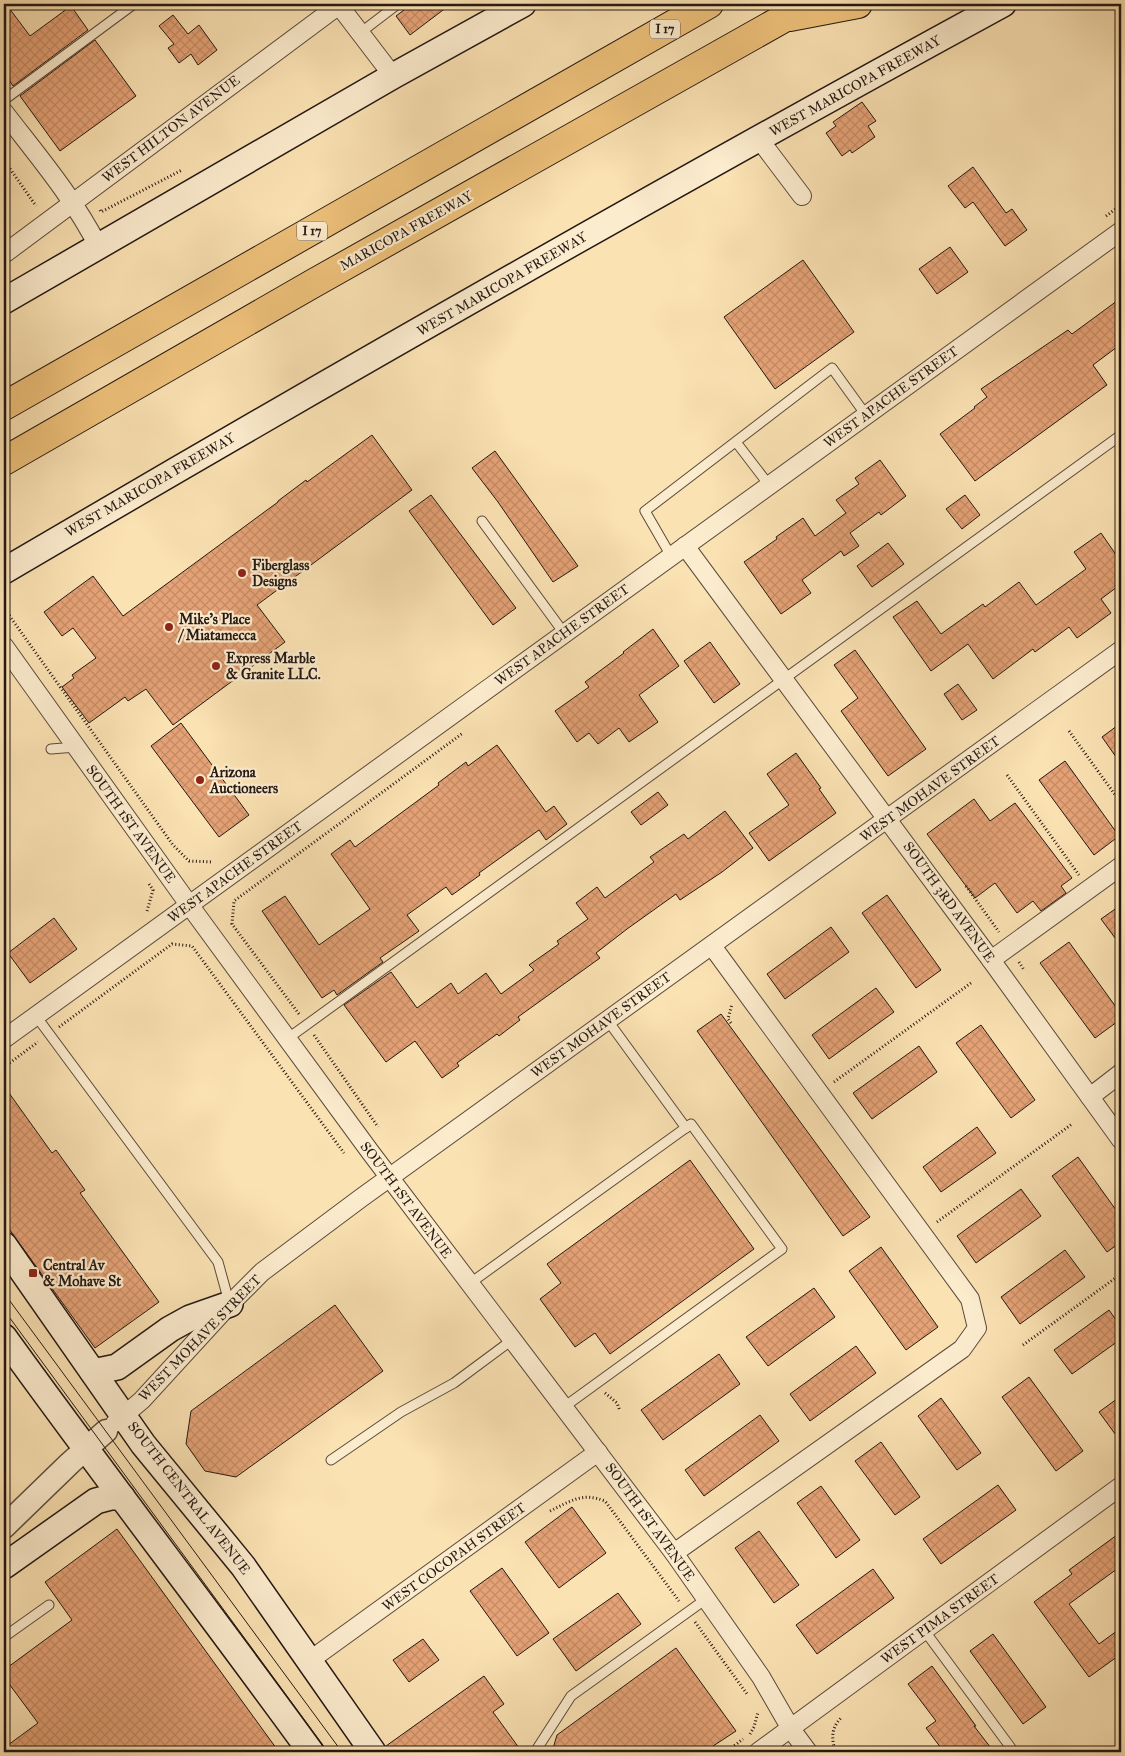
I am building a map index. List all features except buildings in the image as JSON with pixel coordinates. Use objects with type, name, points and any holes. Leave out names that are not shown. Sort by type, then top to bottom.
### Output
[{"type":"highway","points":[[620,55],[682,4]]},
{"type":"highway","name":"I 17","points":[[4,406],[709,4]]},
{"type":"highway","name":"MARICOPA FREEWAY","points":[[4,461],[314,283],[809,4]]},
{"type":"highway","points":[[786,18],[858,4]]},
{"type":"main road","points":[[4,301],[393,76],[523,4]]},
{"type":"main road","name":"WEST MARICOPA FREEWAY","points":[[6,581],[248,428],[759,139],[1003,4]]},
{"type":"main road","name":"SOUTH CENTRAL AVENUE","points":[[4,1245],[93,1372],[115,1423],[143,1444],[243,1566],[373,1752]]},
{"type":"main road","points":[[93,1372],[118,1367],[170,1329],[190,1318],[230,1304]]},
{"type":"main road","points":[[4,1337],[229,1638],[311,1752]]},
{"type":"main road","points":[[4,1566],[96,1501],[111,1497],[122,1497]]},
{"type":"street","points":[[339,4],[393,76]]},
{"type":"street","name":"WEST HILTON AVENUE","points":[[4,254],[339,4]]},
{"type":"street","points":[[4,112],[84,218],[98,246]]},
{"type":"street","points":[[759,139],[802,196]]},
{"type":"street","name":"WEST APACHE STREET","points":[[5,1035],[36,1016],[190,906],[1121,230]]},
{"type":"street","name":"SOUTH 3RD AVENUE","points":[[678,551],[784,679],[1121,1140]]},
{"type":"street","name":"SOUTH 1ST AVENUE","points":[[4,646],[190,906],[389,1178],[674,1553],[761,1677],[791,1729],[808,1752]]},
{"type":"street","name":"WEST MOHAVE STREET","points":[[115,1423],[167,1373],[262,1272],[389,1178],[888,820],[1121,650]]},
{"type":"street","points":[[991,960],[1121,866]]},
{"type":"street","points":[[674,1553],[962,1349],[977,1328],[970,1299],[712,946]]},
{"type":"street","points":[[1090,1097],[1121,1074]]},
{"type":"street","points":[[4,1527],[86,1448],[115,1423]]},
{"type":"street","name":"WEST COCOPAH STREET","points":[[309,1661],[598,1452]]},
{"type":"street","name":"WEST PIMA STREET","points":[[758,1752],[1121,1486]]},
{"type":"lane","points":[[4,100],[134,4]]},
{"type":"lane","points":[[360,33],[398,4]]},
{"type":"lane","points":[[678,551],[645,512],[832,368],[866,415]]},
{"type":"lane","points":[[287,1039],[1121,435]]},
{"type":"lane","points":[[736,442],[768,485]]},
{"type":"lane","points":[[482,520],[564,633]]},
{"type":"lane","points":[[51,749],[76,747]]},
{"type":"lane","points":[[36,1016],[218,1262],[230,1304]]},
{"type":"lane","points":[[608,1021],[686,1128]]},
{"type":"lane","points":[[469,1284],[692,1124],[782,1249],[564,1407]]},
{"type":"lane","points":[[331,1460],[401,1412],[454,1383],[512,1340]]},
{"type":"lane","points":[[535,1752],[571,1696],[706,1600]]},
{"type":"lane","points":[[4,1638],[50,1605]]},
{"type":"lane","points":[[924,1630],[1014,1752]]},
{"type":"path","points":[[4,160],[41,213]]},
{"type":"path","points":[[6,581],[4,607],[173,845],[189,861],[212,864],[220,858]]},
{"type":"path","points":[[232,924],[234,901],[466,730]]},
{"type":"path","points":[[1069,731],[1121,803]]},
{"type":"path","points":[[1008,776],[1079,875]]},
{"type":"path","points":[[966,886],[1003,938]]},
{"type":"path","points":[[147,911],[153,890]]},
{"type":"path","points":[[4,1067],[172,944],[192,946],[344,1153]]},
{"type":"path","points":[[833,1082],[971,983]]},
{"type":"path","points":[[936,1222],[1072,1124]]},
{"type":"path","points":[[1023,1344],[1121,1274]]},
{"type":"path","points":[[590,1388],[604,1391],[617,1403],[620,1411]]},
{"type":"path","points":[[543,1515],[580,1496],[605,1500],[751,1699]]},
{"type":"path","points":[[726,1752],[749,1735],[757,1717],[757,1707]]},
{"type":"path","points":[[757,1717],[762,1719]]},
{"type":"path","points":[[836,1752],[832,1738],[834,1727],[841,1718]]},
{"type":"tram line","points":[[4,1293],[342,1752]]},
{"type":"tram line","points":[[4,1310],[328,1752]]},
{"type":"place","name":"Fiberglass Designs","points":[[242,573]]},
{"type":"place","name":"Mike's Place / Miatamecca","points":[[169,627]]},
{"type":"place","name":"Express Marble & Granite LLC.","points":[[216,666]]},
{"type":"place","name":"Arizona Auctioneers","points":[[200,780]]},
{"type":"place","name":"Central Av & Mohave St","points":[[33,1273]]}]
